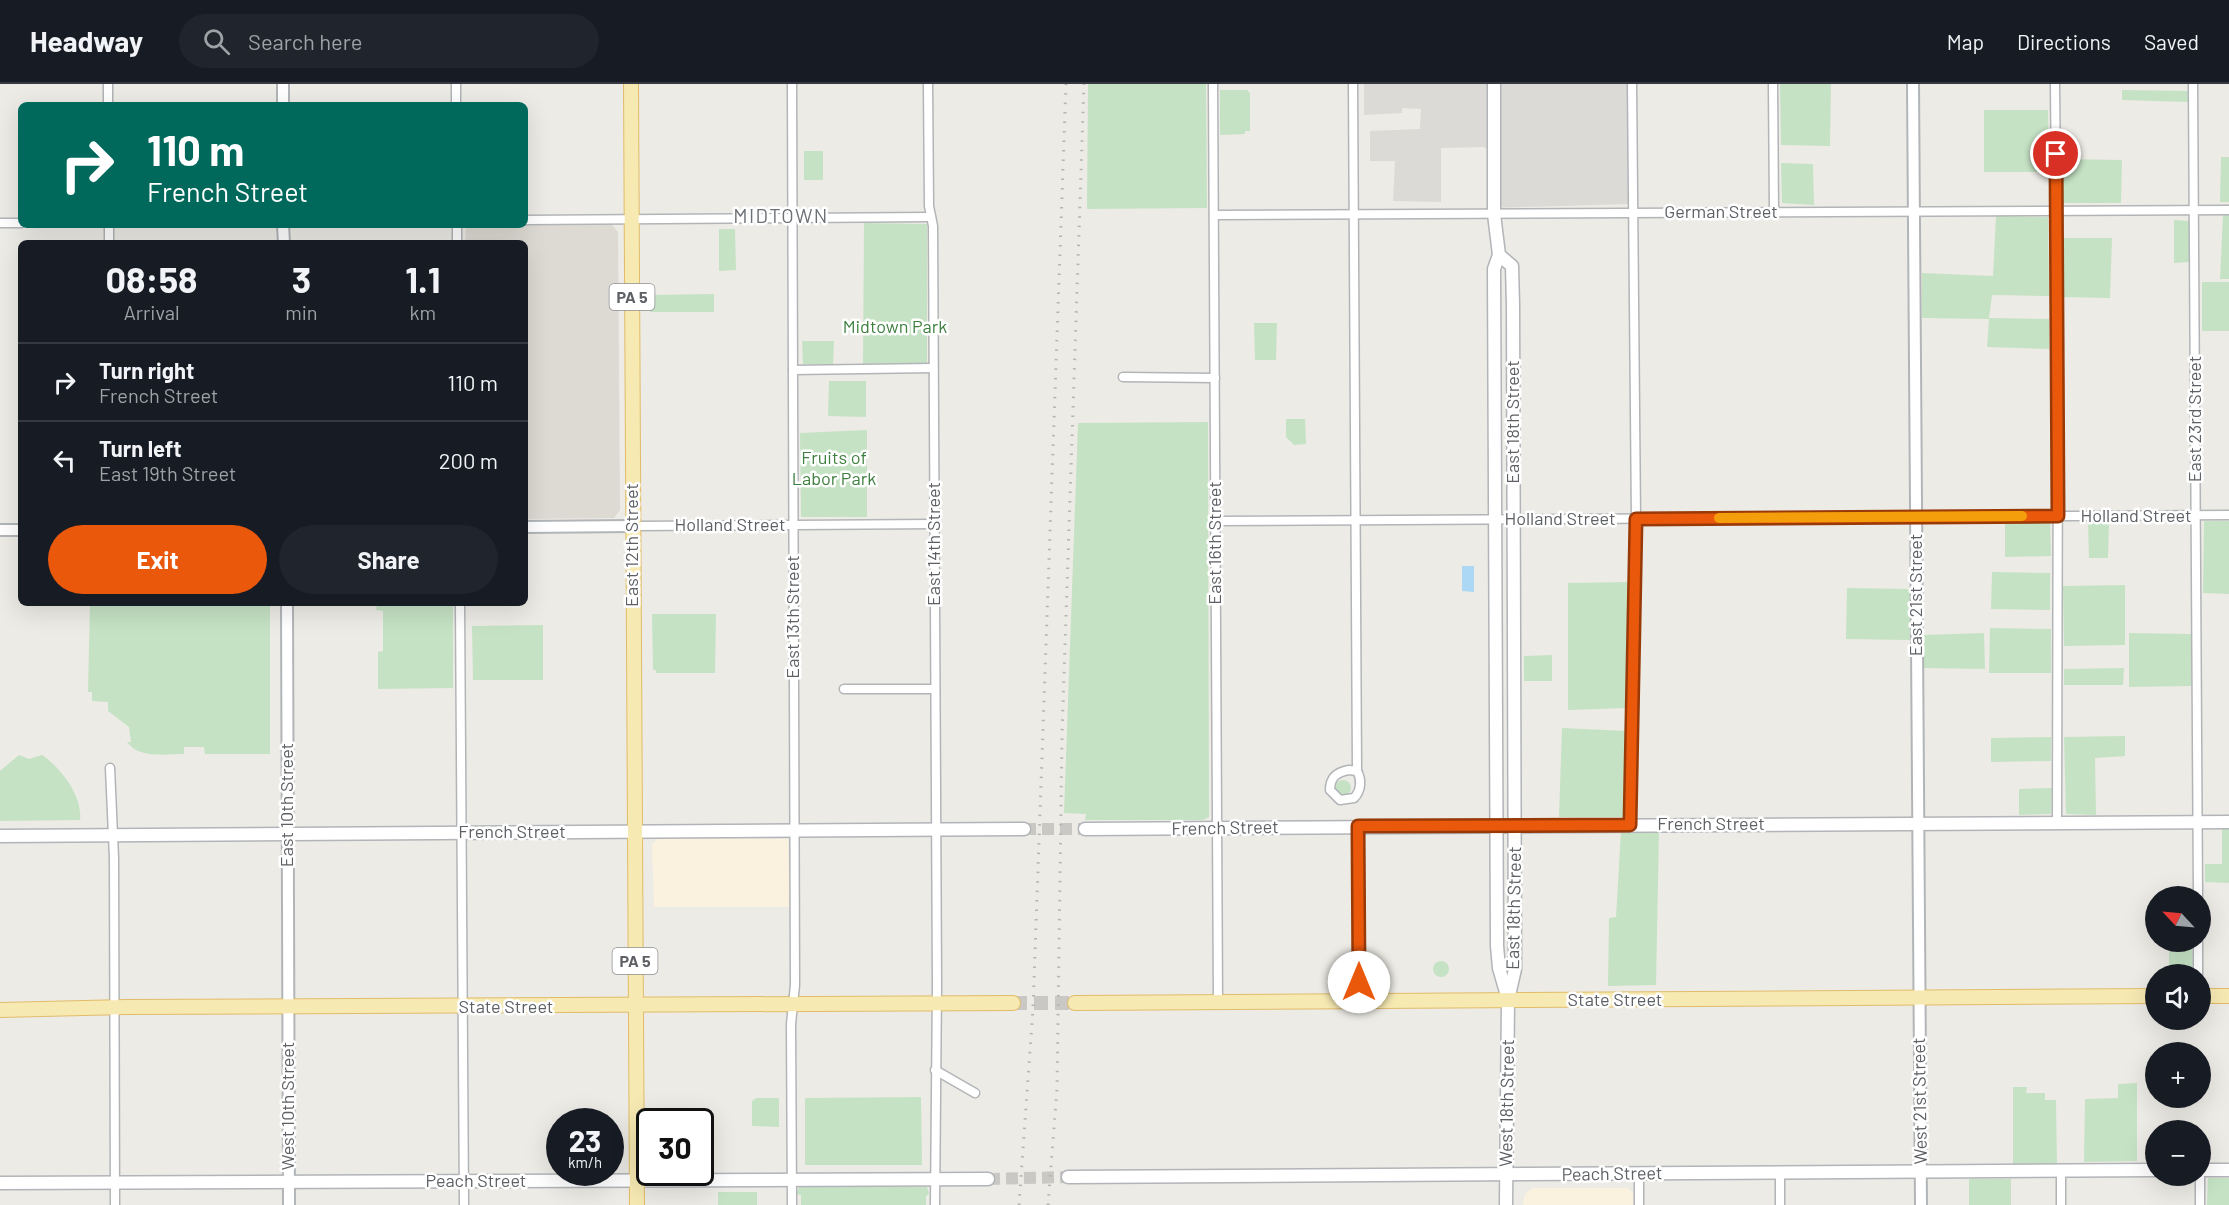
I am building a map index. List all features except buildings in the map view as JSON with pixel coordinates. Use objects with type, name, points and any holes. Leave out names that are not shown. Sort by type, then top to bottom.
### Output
[{"type":"main road","name":"East 12th Street","points":[[631,84],[635,1006]]},
{"type":"main road","name":"East 18th Street","points":[[1494,84],[1494,214],[1499,255],[1494,269],[1497,946],[1499,968],[1508,1000]]},
{"type":"main road","name":"East 18th Street","points":[[1499,255],[1512,266],[1515,969],[1508,1000]]},
{"type":"main road","name":"French Street","points":[[1085,829],[2229,822]]},
{"type":"main road","name":"French Street","points":[[0,836],[1024,829]]},
{"type":"main road","name":"State Street","points":[[1075,1003],[2145,996]]},
{"type":"main road","points":[[2211,996],[2229,996]]},
{"type":"main road","name":"West 18th Street","points":[[1506,1205],[1508,1000]]},
{"type":"main road","name":"State Street","points":[[0,1010],[1013,1003]]},
{"type":"main road","name":"PA 5","points":[[635,1006],[636,1108]]},
{"type":"main road","name":"Peach Street","points":[[1068,1178],[2145,1170]]},
{"type":"main road","points":[[2211,1170],[2229,1170]]},
{"type":"main road","name":"Peach Street","points":[[714,1182],[988,1179]]},
{"type":"main road","name":"Peach Street","points":[[0,1183],[636,1182]]},
{"type":"main road","name":"PA 5","points":[[637,1186],[637,1205]]},
{"type":"street","points":[[108,84],[108,102]]},
{"type":"street","points":[[283,84],[283,102]]},
{"type":"street","points":[[456,84],[456,102]]},
{"type":"street","name":"East 13th Street","points":[[792,84],[794,831],[792,1205]]},
{"type":"street","name":"East 14th Street","points":[[928,84],[933,368],[936,830],[935,1205]]},
{"type":"street","name":"East 16th Street","points":[[1213,84],[1218,1002]]},
{"type":"street","points":[[1353,84],[1357,771]]},
{"type":"street","points":[[1630,825],[1636,519],[1632,84]]},
{"type":"street","points":[[1773,84],[1774,212]]},
{"type":"street","name":"East 21st Street","points":[[1913,84],[1919,998]]},
{"type":"street","points":[[2055,84],[2058,516],[2057,823]]},
{"type":"street","name":"East 23rd Street","points":[[2193,84],[2198,886]]},
{"type":"street","name":"German Street","points":[[1214,215],[2229,210]]},
{"type":"street","points":[[528,220],[931,217]]},
{"type":"street","points":[[0,223],[18,223]]},
{"type":"street","points":[[793,370],[933,368]]},
{"type":"street","points":[[1123,377],[1215,378]]},
{"type":"street","name":"Holland Street","points":[[1215,521],[2229,515]]},
{"type":"street","name":"Holland Street","points":[[528,526],[934,524]]},
{"type":"street","points":[[0,530],[18,530]]},
{"type":"street","name":"East 10th Street","points":[[287,606],[288,1007]]},
{"type":"street","points":[[459,606],[464,1205]]},
{"type":"street","points":[[844,689],[935,689]]},
{"type":"street","points":[[110,768],[115,1205]]},
{"type":"street","points":[[1358,826],[1359,1001]]},
{"type":"street","name":"West 21st Street","points":[[1919,998],[1921,1205]]},
{"type":"street","name":"West 10th Street","points":[[288,1007],[289,1205]]},
{"type":"street","points":[[935,1070],[975,1093]]},
{"type":"street","points":[[2061,1171],[2061,1205]]},
{"type":"street","points":[[1780,1172],[1780,1205]]},
{"type":"street","points":[[1639,1173],[1639,1205]]},
{"type":"street","points":[[2200,1186],[2200,1205]]},
{"type":"shaded area","points":[[1364,84],[1629,84],[1629,204],[1487,208],[1487,149],[1483,147],[1441,148],[1441,202],[1393,201],[1395,161],[1370,161],[1370,131],[1420,129],[1421,109],[1402,108],[1402,113],[1364,115]]},
{"type":"shaded area","points":[[611,224],[618,232],[620,510],[614,518],[528,519],[528,240],[465,240],[466,228],[528,228],[528,225]]},
{"type":"shaded area","points":[[658,838],[788,839],[790,907],[654,907],[652,845]]},
{"type":"shaded area","points":[[1533,1188],[1627,1188],[1633,1193],[1633,1205],[1523,1205],[1525,1194]]},
{"type":"green space","points":[[1088,84],[1206,84],[1207,208],[1087,209]]},
{"type":"green space","points":[[1780,84],[1831,84],[1830,146],[1781,145]]},
{"type":"green space","points":[[1220,90],[1247,90],[1250,93],[1250,131],[1245,131],[1245,134],[1220,135]]},
{"type":"green space","points":[[2122,90],[2188,91],[2188,102],[2122,100]]},
{"type":"green space","points":[[1984,110],[2048,110],[2049,172],[1984,172]]},
{"type":"green space","points":[[804,151],[823,151],[823,180],[804,180]]},
{"type":"green space","points":[[2221,157],[2229,157],[2229,202],[2220,202]]},
{"type":"green space","points":[[2061,159],[2122,160],[2121,203],[2062,203]]},
{"type":"green space","points":[[1781,163],[1813,164],[1814,205],[1782,203]]},
{"type":"green space","points":[[2223,215],[2229,215],[2229,279],[2220,279]]},
{"type":"green space","points":[[1996,216],[2048,217],[2049,296],[1992,295],[1989,318],[2049,319],[2049,349],[1987,347],[1989,319],[1922,318],[1922,273],[1993,276]]},
{"type":"green space","points":[[2174,220],[2189,221],[2189,262],[2174,263]]},
{"type":"green space","name":"Midtown Park","points":[[864,223],[927,224],[927,363],[863,364]]},
{"type":"green space","points":[[719,229],[735,229],[736,270],[719,271]]},
{"type":"green space","points":[[2061,238],[2112,238],[2110,298],[2061,297]]},
{"type":"green space","points":[[2202,282],[2229,282],[2229,331],[2202,331]]},
{"type":"green space","points":[[714,294],[714,312],[650,312],[650,295]]},
{"type":"green space","points":[[1254,323],[1277,323],[1276,360],[1255,360]]},
{"type":"green space","points":[[802,341],[834,341],[833,365],[803,364]]},
{"type":"green space","points":[[829,381],[866,381],[866,417],[828,416]]},
{"type":"green space","points":[[1286,419],[1305,419],[1306,444],[1294,445],[1286,437]]},
{"type":"green space","points":[[1208,422],[1209,817],[1203,820],[1085,820],[1086,814],[1064,813],[1078,423]]},
{"type":"green space","name":"Fruits of Labor Park","points":[[867,430],[867,517],[801,517],[800,433]]},
{"type":"green space","points":[[2204,521],[2229,521],[2229,594],[2203,593]]},
{"type":"green space","points":[[2005,522],[2050,522],[2051,556],[2005,557]]},
{"type":"green space","points":[[2088,522],[2109,522],[2108,558],[2089,558]]},
{"type":"green space","points":[[1992,572],[2050,573],[2050,610],[1991,609]]},
{"type":"green space","points":[[1631,582],[1627,708],[1568,710],[1568,583]]},
{"type":"green space","points":[[2125,585],[2125,645],[2064,646],[2063,586]]},
{"type":"green space","points":[[1847,588],[1911,589],[1910,640],[1846,639]]},
{"type":"green space","points":[[90,606],[270,606],[270,754],[205,754],[204,747],[184,747],[184,754],[153,754],[138,751],[127,742],[131,742],[129,727],[108,711],[108,702],[92,701],[92,692],[88,692]]},
{"type":"green space","points":[[377,606],[453,606],[453,688],[378,689],[378,652],[383,651],[383,611],[376,610]]},
{"type":"green space","points":[[652,614],[716,614],[715,673],[656,673],[656,670],[653,670]]},
{"type":"green space","points":[[543,625],[543,680],[473,680],[472,626]]},
{"type":"green space","points":[[1990,628],[2051,629],[2051,673],[1989,673]]},
{"type":"green space","points":[[1984,633],[1985,669],[1924,668],[1924,635]]},
{"type":"green space","points":[[2129,633],[2191,634],[2191,686],[2129,687]]},
{"type":"green space","points":[[1552,655],[1552,681],[1524,681],[1524,656]]},
{"type":"green space","points":[[2124,668],[2123,685],[2064,685],[2064,669]]},
{"type":"green space","points":[[1562,728],[1629,731],[1627,817],[1559,817]]},
{"type":"green space","points":[[2125,736],[2125,756],[2095,758],[2096,815],[2066,814],[2064,737]]},
{"type":"green space","points":[[2051,737],[2051,761],[1991,762],[1991,738]]},
{"type":"green space","points":[[19,755],[29,759],[42,755],[56,767],[74,792],[78,801],[80,820],[0,821],[0,771]]},
{"type":"green space","points":[[1340,780],[1346,780],[1351,788],[1349,794],[1340,796],[1335,791],[1335,785]]},
{"type":"green space","points":[[2052,788],[2051,814],[2019,815],[2019,789]]},
{"type":"green space","points":[[2222,828],[2229,828],[2229,883],[2205,882],[2205,864],[2222,864]]},
{"type":"green space","points":[[1621,831],[1659,831],[1656,985],[1608,986],[1609,918],[1616,917]]},
{"type":"green space","points":[[2169,952],[2192,952],[2193,964],[2169,964]]},
{"type":"green space","points":[[1441,961],[1449,969],[1441,977],[1433,969]]},
{"type":"green space","points":[[2137,1083],[2137,1161],[2084,1162],[2085,1099],[2118,1098],[2118,1084]]},
{"type":"green space","points":[[2013,1087],[2027,1087],[2026,1093],[2045,1093],[2045,1100],[2056,1100],[2057,1165],[2013,1165]]},
{"type":"green space","points":[[921,1097],[922,1165],[805,1165],[805,1098]]},
{"type":"green space","points":[[756,1098],[779,1098],[779,1127],[752,1126],[752,1101]]},
{"type":"green space","points":[[2211,1178],[2229,1178],[2229,1205],[2207,1205],[2208,1186],[2211,1186]]},
{"type":"green space","points":[[1969,1179],[2011,1179],[2011,1205],[1969,1205]]},
{"type":"green space","points":[[799,1187],[927,1187],[929,1194],[926,1196],[926,1205],[801,1205],[801,1195],[796,1194]]},
{"type":"green space","points":[[718,1192],[757,1192],[757,1205],[718,1205]]},
{"type":"water","points":[[1462,566],[1474,566],[1474,592],[1462,591]]},
{"type":"tunnel","points":[[1024,829],[1085,829]]},
{"type":"tunnel","points":[[1013,1003],[1075,1003]]},
{"type":"tunnel","points":[[988,1179],[1068,1177]]},
{"type":"railway","points":[[1019,1205],[1033,1009],[1066,84]]},
{"type":"railway","points":[[1048,1205],[1057,1089],[1062,735],[1084,84]]},
{"type":"slow traffic","points":[[1719,518],[2022,516]]},
{"type":"district","name":"MIDTOWN","points":[[781,216]]},
{"type":"route","points":[[1359,982],[1358,826],[1630,825],[1636,519],[2058,516],[2056,154]]}]
